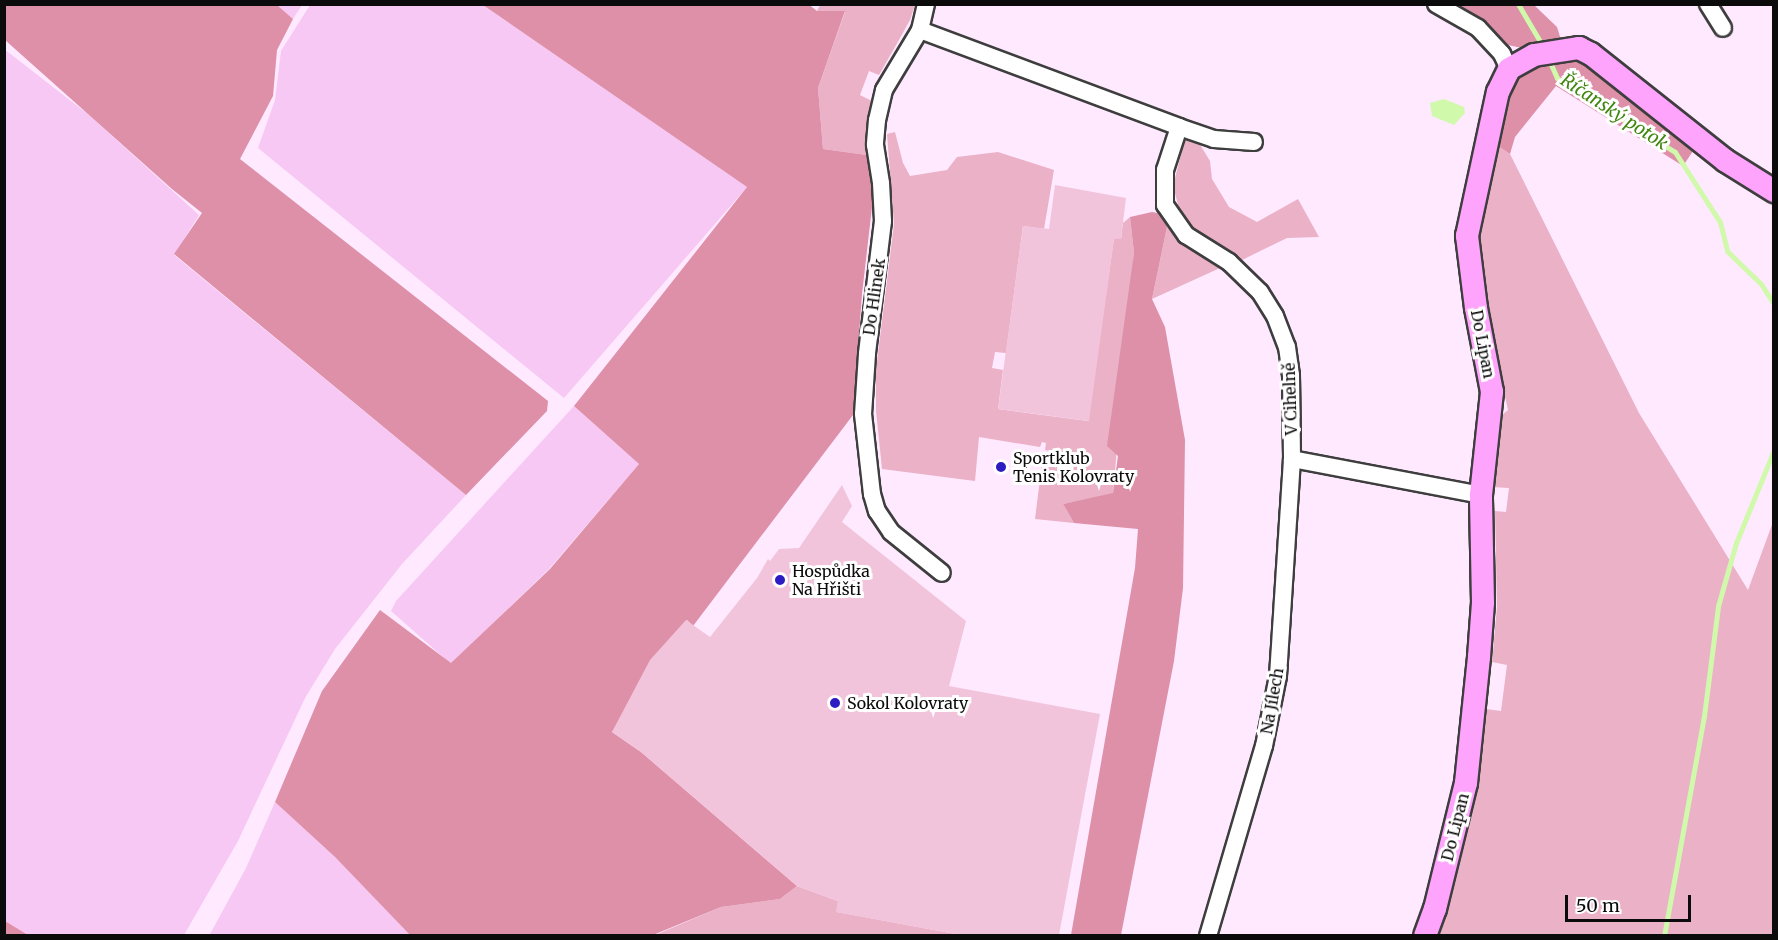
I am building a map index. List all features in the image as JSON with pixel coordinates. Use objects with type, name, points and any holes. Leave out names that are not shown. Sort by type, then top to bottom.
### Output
[{"type":"street","name":"Do Hlinek","points":[[926,4],[920,30],[884,90],[876,120],[875,145],[881,183],[883,221],[867,354],[863,414],[872,494],[877,512],[891,532],[942,573]]},
{"type":"street","points":[[1436,4],[1478,28],[1502,54],[1509,69],[1534,55],[1566,48],[1579,48],[1591,54],[1726,161],[1773,191]]},
{"type":"street","points":[[1708,4],[1723,28]]},
{"type":"street","points":[[920,30],[1214,139],[1254,142]]},
{"type":"street","name":"Do Lipan","points":[[1425,936],[1435,909],[1466,783],[1483,603],[1481,495],[1492,392],[1476,308],[1467,236],[1498,92],[1509,69]]},
{"type":"street","name":"V Cihelně","points":[[1179,127],[1165,170],[1165,205],[1186,235],[1229,262],[1260,292],[1275,316],[1287,347],[1291,375],[1292,459],[1481,495]]},
{"type":"street","name":"Na Jílech","points":[[1208,936],[1264,746],[1278,676],[1292,459]]},
{"type":"shaded area","points":[[5,4],[277,5],[293,19],[277,50],[273,96],[240,159],[548,401],[547,411],[466,495],[174,254],[202,213],[5,40]]},
{"type":"shaded area","points":[[808,4],[817,11],[845,11],[818,88],[823,149],[867,155],[876,172],[862,294],[853,415],[693,626],[687,620],[612,732],[641,752],[797,886],[780,899],[721,907],[653,935],[410,935],[335,857],[275,802],[322,691],[380,610],[451,663],[550,569],[639,464],[574,406],[747,187],[483,5]]},
{"type":"shaded area","points":[[277,5],[302,5],[293,19]]},
{"type":"shaded area","points":[[310,5],[483,5],[747,187],[564,398],[258,148],[275,100],[281,51]]},
{"type":"shaded area","points":[[820,5],[915,5],[910,20],[879,75],[869,71],[860,95],[872,101],[867,132],[867,155],[823,149],[818,88],[845,12],[817,11]]},
{"type":"shaded area","points":[[1450,5],[1534,5],[1557,27],[1561,40],[1522,48],[1508,45],[1489,27]]},
{"type":"shaded area","points":[[4,49],[89,115],[199,215],[174,255],[466,495],[402,564],[335,649],[305,698],[238,841],[184,935],[28,935],[5,921]]},
{"type":"shaded area","points":[[1576,56],[1695,148],[1683,166],[1556,86],[1515,137],[1510,154],[1495,144],[1505,102],[1517,75],[1534,64]]},
{"type":"shaded area","points":[[1444,99],[1464,107],[1465,113],[1454,125],[1432,116],[1430,103]]},
{"type":"shaded area","points":[[895,132],[903,163],[910,176],[947,170],[957,157],[998,152],[1054,170],[1044,229],[1023,226],[1006,353],[995,352],[992,368],[1003,370],[998,409],[1088,421],[1114,238],[1121,239],[1123,223],[1130,217],[1134,253],[1113,494],[1063,504],[1074,523],[1035,519],[1043,455],[1049,451],[1045,450],[1046,443],[1042,442],[1040,447],[979,437],[975,481],[882,469],[876,411],[876,370],[894,224],[887,134]]},
{"type":"shaded area","points":[[1190,136],[1199,143],[1210,161],[1212,179],[1229,207],[1257,222],[1298,199],[1319,237],[1287,238],[1242,260],[1194,228],[1180,212],[1173,186],[1185,139]]},
{"type":"shaded area","points":[[1495,144],[1510,154],[1639,413],[1748,590],[1773,522],[1773,935],[1437,936],[1467,831],[1478,782],[1486,709],[1501,711],[1507,665],[1492,662],[1497,607],[1495,511],[1506,512],[1509,488],[1491,487],[1497,419],[1508,410],[1478,273],[1477,235]]},
{"type":"shaded area","points":[[1055,185],[1126,198],[1121,239],[1114,239],[1089,421],[998,409],[1023,226],[1049,229]]},
{"type":"shaded area","points":[[1152,212],[1163,214],[1167,227],[1152,299],[1165,327],[1185,440],[1183,588],[1174,661],[1121,935],[1071,935],[1135,568],[1138,529],[1074,523],[1063,504],[1113,493],[1118,456],[1107,446],[1134,253],[1130,217]]},
{"type":"shaded area","points":[[1167,227],[1179,240],[1220,268],[1152,299]]},
{"type":"shaded area","points":[[574,406],[639,464],[549,569],[451,664],[391,611],[396,601]]},
{"type":"shaded area","name":"Sokol Kolovraty","points":[[842,485],[852,506],[842,522],[966,621],[949,686],[1100,714],[1059,935],[961,935],[836,912],[838,901],[797,886],[641,752],[612,732],[650,660],[686,620],[710,637],[757,578],[768,559],[770,561],[779,549],[799,548]]},
{"type":"shaded area","points":[[275,802],[335,857],[410,935],[209,936],[246,868]]},
{"type":"shaded area","points":[[797,886],[838,901],[837,912],[961,935],[653,936],[721,907],[780,899]]},
{"type":"shaded area","points":[[5,921],[28,935],[5,935]]},
{"type":"waterway","name":"Říčanský potok","points":[[1518,4],[1544,48]]},
{"type":"waterway","name":"Říčanský potok","points":[[1549,60],[1557,78],[1675,152],[1720,222],[1727,251],[1761,284],[1774,304]]},
{"type":"waterway","points":[[1664,936],[1704,716],[1718,606],[1736,543],[1774,450]]},
{"type":"place","name":"Sportklub Tenis Kolovraty","points":[[1001,467]]},
{"type":"place","name":"Hospůdka Na Hřišti","points":[[780,580]]},
{"type":"place","name":"Sokol Kolovraty","points":[[835,703]]}]
